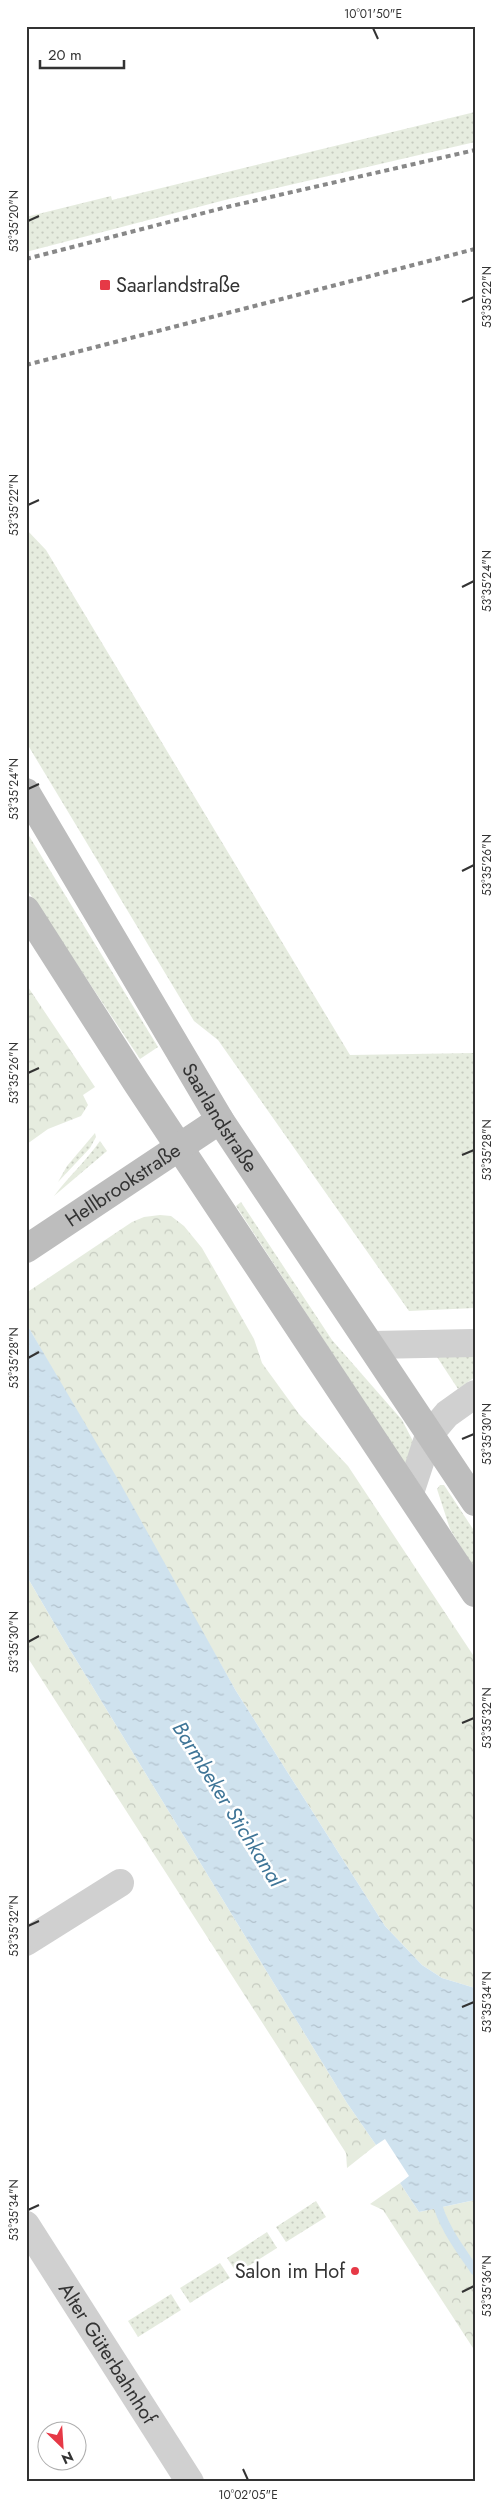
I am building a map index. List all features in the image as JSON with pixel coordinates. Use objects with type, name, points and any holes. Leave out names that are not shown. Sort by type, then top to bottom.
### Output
[{"type":"main road","name":"Saarlandstraße","points":[[26,792],[220,1120],[372,1345],[429,1435],[475,1502]]},
{"type":"main road","points":[[26,910],[299,1331],[410,1493],[475,1593]]},
{"type":"main road","name":"Hellbrookstraße","points":[[26,1249],[220,1120]]},
{"type":"street","points":[[372,1345],[475,1343]]},
{"type":"street","points":[[410,1493],[429,1435],[447,1414],[475,1394]]},
{"type":"street","points":[[26,1942],[120,1883]]},
{"type":"street","name":"Alter Güterbahnhof","points":[[26,2225],[190,2482]]},
{"type":"green space","points":[[475,112],[475,142],[225,200],[26,252],[26,217],[111,196],[112,200]]},
{"type":"green space","points":[[26,529],[46,550],[350,1055],[475,1053],[475,1308],[409,1311],[218,1040],[194,1021],[26,742]]},
{"type":"green space","points":[[26,831],[158,1047],[140,1059],[26,888]]},
{"type":"green space","points":[[26,984],[95,1087],[83,1095],[88,1105],[81,1116],[48,1129],[27,1144],[26,1186]]},
{"type":"green space","points":[[95,1133],[96,1137],[90,1148],[58,1182],[67,1166]]},
{"type":"green space","points":[[100,1141],[107,1151],[54,1196],[89,1155]]},
{"type":"green space","points":[[241,1202],[332,1340],[402,1420],[414,1443],[410,1463],[404,1463],[236,1206]]},
{"type":"green space","points":[[171,1216],[184,1226],[202,1248],[254,1339],[262,1363],[299,1414],[348,1466],[475,1658],[475,1988],[442,1978],[422,1965],[385,1926],[236,1691],[26,1323],[26,1293],[132,1222],[144,1217]]},
{"type":"green space","points":[[475,1356],[475,1377],[458,1389],[437,1357]]},
{"type":"green space","points":[[440,1485],[444,1485],[475,1532],[475,1570],[450,1529],[437,1489]]},
{"type":"green space","points":[[26,1575],[347,2103],[376,2145],[347,2168],[346,2153],[26,1655]]},
{"type":"green space","points":[[400,2183],[419,2212],[475,2200],[475,2351],[383,2210],[370,2204]]},
{"type":"green space","points":[[316,2201],[326,2217],[286,2242],[276,2227]]},
{"type":"green space","points":[[267,2232],[277,2248],[237,2273],[227,2258]]},
{"type":"green space","points":[[220,2263],[230,2278],[190,2303],[180,2288]]},
{"type":"green space","points":[[171,2294],[181,2310],[138,2337],[128,2321]]},
{"type":"water","name":"Barmbeker Stichkanal","points":[[26,1323],[120,1483],[236,1691],[385,1926],[422,1965],[442,1978],[475,1988],[475,2200],[419,2212],[400,2183],[409,2176],[385,2139],[376,2145],[347,2103],[26,1575]]},
{"type":"waterway","points":[[436,2199],[447,2228],[475,2271]]},
{"type":"railway","points":[[26,259],[227,207],[475,150]]},
{"type":"railway","points":[[26,365],[475,249]]},
{"type":"place","name":"Saarlandstraße","points":[[105,285]]},
{"type":"place","name":"Salon im Hof","points":[[355,2271]]}]
